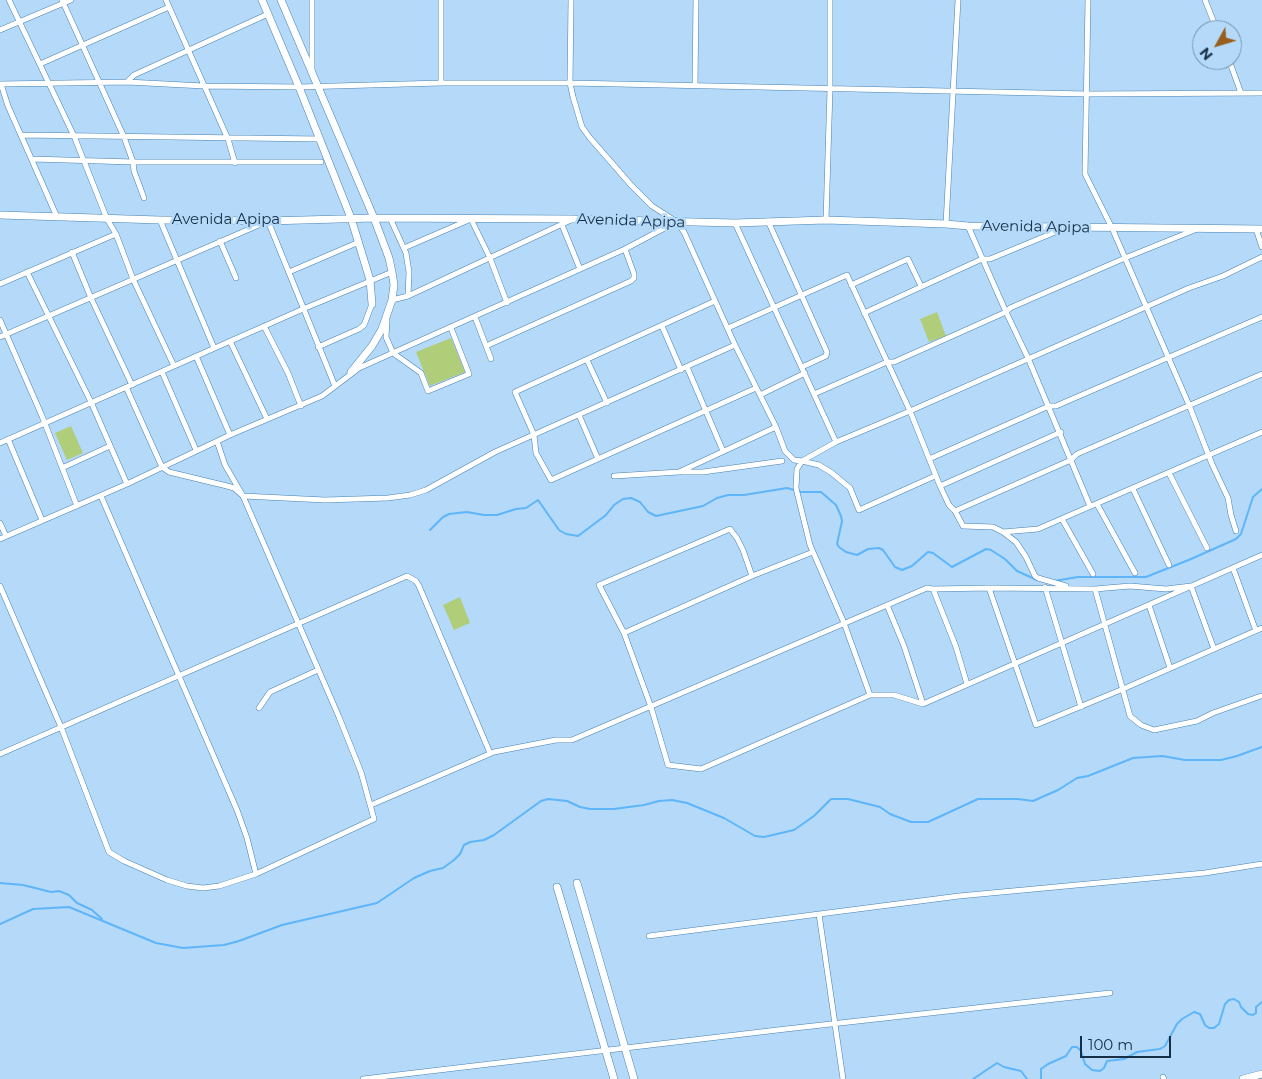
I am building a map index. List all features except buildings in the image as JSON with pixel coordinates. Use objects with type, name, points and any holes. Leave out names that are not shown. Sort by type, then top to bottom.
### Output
[{"type":"street","points":[[9,0],[74,136],[133,279],[174,366]]},
{"type":"street","points":[[0,30],[71,0]]},
{"type":"street","points":[[167,0],[228,139],[235,162]]},
{"type":"street","points":[[262,0],[351,218],[370,280],[372,304],[364,325],[318,347]]},
{"type":"street","points":[[0,539],[101,496],[196,450],[322,396],[351,372],[372,346],[382,329],[392,300],[394,285],[388,258],[374,218],[281,0]]},
{"type":"street","points":[[312,0],[312,72]]},
{"type":"street","points":[[441,0],[441,83]]},
{"type":"street","points":[[571,0],[570,83],[580,121],[590,138],[631,185],[652,206],[677,222],[688,240],[788,456],[794,460],[819,465],[845,483],[853,492],[859,510],[935,476]]},
{"type":"street","points":[[694,86],[696,0]]},
{"type":"street","points":[[826,220],[830,89],[830,0]]},
{"type":"street","points":[[946,224],[958,0]]},
{"type":"street","points":[[1088,0],[1085,174],[1112,228],[1210,455],[1212,464],[1228,498],[1236,532]]},
{"type":"street","points":[[1205,0],[1213,20]]},
{"type":"street","points":[[63,2],[124,137],[144,198]]},
{"type":"street","points":[[40,64],[170,7]]},
{"type":"street","points":[[126,82],[134,75],[188,49],[268,14]]},
{"type":"street","points":[[1232,70],[1240,93]]},
{"type":"street","points":[[57,217],[0,84],[99,84],[126,82],[204,86],[299,87],[441,83],[570,83],[1087,94],[1262,93]]},
{"type":"street","points":[[21,135],[319,139]]},
{"type":"street","points":[[32,159],[133,162],[321,162]]},
{"type":"street","name":"Avenida Apipa","points":[[1,214],[160,220],[268,221],[351,218],[573,219],[677,222],[826,220],[968,226],[1259,229]]},
{"type":"street","points":[[390,218],[404,248],[409,272],[408,296]]},
{"type":"street","points":[[404,248],[471,219],[490,258],[507,303]]},
{"type":"street","points":[[392,300],[408,296],[573,219]]},
{"type":"street","points":[[160,220],[214,348]]},
{"type":"street","points":[[0,337],[268,221],[335,386]]},
{"type":"street","points":[[768,221],[828,354],[802,367]]},
{"type":"street","points":[[351,372],[625,250],[677,222]]},
{"type":"street","points":[[734,222],[836,442]]},
{"type":"street","points":[[562,225],[580,269]]},
{"type":"street","points":[[968,226],[1049,406],[1090,506]]},
{"type":"street","points":[[864,313],[982,259],[990,259],[1068,227]]},
{"type":"street","points":[[814,394],[887,362],[894,362],[1006,312],[1010,308],[1199,228]]},
{"type":"street","points":[[1259,229],[1262,247]]},
{"type":"street","points":[[0,284],[116,234]]},
{"type":"street","points":[[220,241],[236,278]]},
{"type":"street","points":[[289,272],[359,242]]},
{"type":"street","points":[[486,346],[632,281],[634,274],[625,250]]},
{"type":"street","points":[[72,252],[162,467],[169,472],[234,488],[243,496],[346,500],[410,495],[426,490],[495,452],[735,345]]},
{"type":"street","points":[[870,695],[844,623],[813,552],[796,488],[796,475],[802,461],[836,442],[1188,288],[1223,276],[1262,257]]},
{"type":"street","points":[[852,285],[908,260],[921,286]]},
{"type":"street","points":[[27,272],[91,402],[127,484]]},
{"type":"street","points":[[42,520],[3,440],[392,272]]},
{"type":"street","points":[[728,328],[847,275],[910,411],[935,476],[949,505],[955,511],[963,526],[993,527],[1002,532],[1016,542],[1026,557],[1031,570],[1038,578],[1074,588]]},
{"type":"street","points":[[715,301],[515,392],[534,435],[536,453],[551,480],[756,388]]},
{"type":"street","points":[[388,314],[386,337],[393,353],[421,373],[428,391],[470,374],[451,328]]},
{"type":"street","points":[[475,317],[491,359]]},
{"type":"street","points":[[929,459],[1049,406],[1056,406],[1262,317]]},
{"type":"street","points":[[0,320],[77,506]]},
{"type":"street","points":[[264,326],[301,406]]},
{"type":"street","points":[[662,326],[707,410],[723,451]]},
{"type":"street","points":[[230,341],[267,419]]},
{"type":"street","points":[[196,356],[230,435]]},
{"type":"street","points":[[588,360],[607,403]]},
{"type":"street","points":[[162,372],[196,450]]},
{"type":"street","points":[[760,395],[805,373]]},
{"type":"street","points":[[955,511],[1071,460],[1077,454],[1262,374]]},
{"type":"street","points":[[579,415],[598,459]]},
{"type":"street","points":[[679,472],[776,427]]},
{"type":"street","points":[[940,486],[1060,432]]},
{"type":"street","points":[[1002,532],[1038,529],[1262,432]]},
{"type":"street","points":[[0,586],[61,727],[110,852],[124,861],[148,873],[186,886],[203,888],[220,886],[256,874],[374,818],[361,772],[243,496],[225,465],[217,441]]},
{"type":"street","points":[[62,468],[110,446]]},
{"type":"street","points":[[614,476],[703,472],[782,461]]},
{"type":"street","points":[[1169,473],[1206,548]]},
{"type":"street","points":[[1133,489],[1170,565]]},
{"type":"street","points":[[101,496],[237,810],[247,838],[256,874]]},
{"type":"street","points":[[1097,504],[1135,573]]},
{"type":"street","points":[[1062,519],[1092,574]]},
{"type":"street","points":[[0,523],[6,536]]},
{"type":"street","points":[[752,576],[740,544],[730,529],[599,585],[624,633],[651,707],[668,765],[701,769],[870,695],[894,695],[923,704],[1262,555]]},
{"type":"street","points":[[624,633],[752,576],[813,552]]},
{"type":"street","points":[[1233,568],[1256,631]]},
{"type":"street","points":[[0,754],[406,576],[412,577],[416,581],[423,594],[490,753]]},
{"type":"street","points":[[371,805],[490,753],[556,740],[572,740],[927,588],[1095,589],[1130,586],[1166,589],[1191,586]]},
{"type":"street","points":[[1191,586],[1214,649]]},
{"type":"street","points":[[989,588],[1036,725],[1262,628]]},
{"type":"street","points":[[1045,588],[1081,707]]},
{"type":"street","points":[[933,589],[956,647],[968,684]]},
{"type":"street","points":[[1095,589],[1130,716],[1141,726],[1154,730],[1197,721],[1213,713],[1261,696]]},
{"type":"street","points":[[887,605],[904,646],[923,704]]},
{"type":"street","points":[[1149,605],[1170,668]]},
{"type":"street","points":[[259,708],[270,692],[318,670]]},
{"type":"street","points":[[649,936],[959,896],[1204,873],[1262,864]]},
{"type":"street","points":[[577,882],[634,1079]]},
{"type":"street","points":[[557,887],[614,1079]]},
{"type":"street","points":[[819,914],[844,1079]]},
{"type":"street","points":[[363,1079],[1110,993]]},
{"type":"street","points":[[1243,1079],[1262,1074]]},
{"type":"green space","points":[[937,312],[946,336],[929,342],[920,319]]},
{"type":"green space","points":[[451,338],[465,372],[430,386],[416,352]]},
{"type":"green space","points":[[71,426],[83,453],[67,460],[55,433]]},
{"type":"green space","points":[[460,597],[470,623],[454,630],[443,605]]},
{"type":"waterway","points":[[430,530],[443,517],[449,514],[467,512],[497,515],[526,508],[538,500],[559,530],[566,534],[578,536],[606,515],[614,505],[623,499],[631,498],[640,502],[648,512],[656,516],[703,506],[717,498],[728,495],[744,495],[787,488],[801,492],[821,492],[836,505],[842,521],[837,544],[846,552],[857,555],[868,549],[879,548],[883,550],[895,567],[902,570],[912,566],[928,552],[933,553],[952,567],[986,549],[1005,559],[1017,571],[1037,580]]},
{"type":"waterway","points":[[1054,581],[1078,577],[1146,577],[1191,559],[1236,539],[1241,534],[1253,497],[1262,489]]},
{"type":"waterway","points":[[0,924],[33,909],[69,907],[156,943],[183,948],[224,945],[282,925],[377,903],[414,878],[443,868],[460,854],[464,845],[484,840],[494,835],[541,801],[548,799],[567,801],[590,809],[614,809],[672,800],[687,803],[724,818],[755,836],[764,837],[794,830],[814,816],[831,799],[848,799],[880,807],[890,814],[911,822],[928,822],[978,799],[1033,801],[1058,790],[1077,778],[1088,776],[1133,758],[1162,756],[1185,760],[1221,760],[1262,747]]},
{"type":"waterway","points":[[0,883],[23,885],[51,892],[59,891],[69,895],[77,903],[92,910],[102,919]]},
{"type":"waterway","points":[[1041,1079],[1041,1069],[1066,1056],[1072,1047],[1077,1047],[1081,1051],[1085,1064],[1092,1070],[1100,1071],[1104,1068],[1107,1061],[1124,1059],[1137,1052],[1160,1049],[1165,1046],[1177,1024],[1194,1012],[1200,1014],[1205,1025],[1209,1028],[1214,1028],[1219,1024],[1225,1004],[1229,1000],[1234,999],[1239,1002],[1248,1014],[1253,1015],[1256,1013],[1256,1007],[1262,1002]]},
{"type":"waterway","points":[[973,1079],[997,1063],[1004,1067],[1021,1071],[1027,1079]]}]
